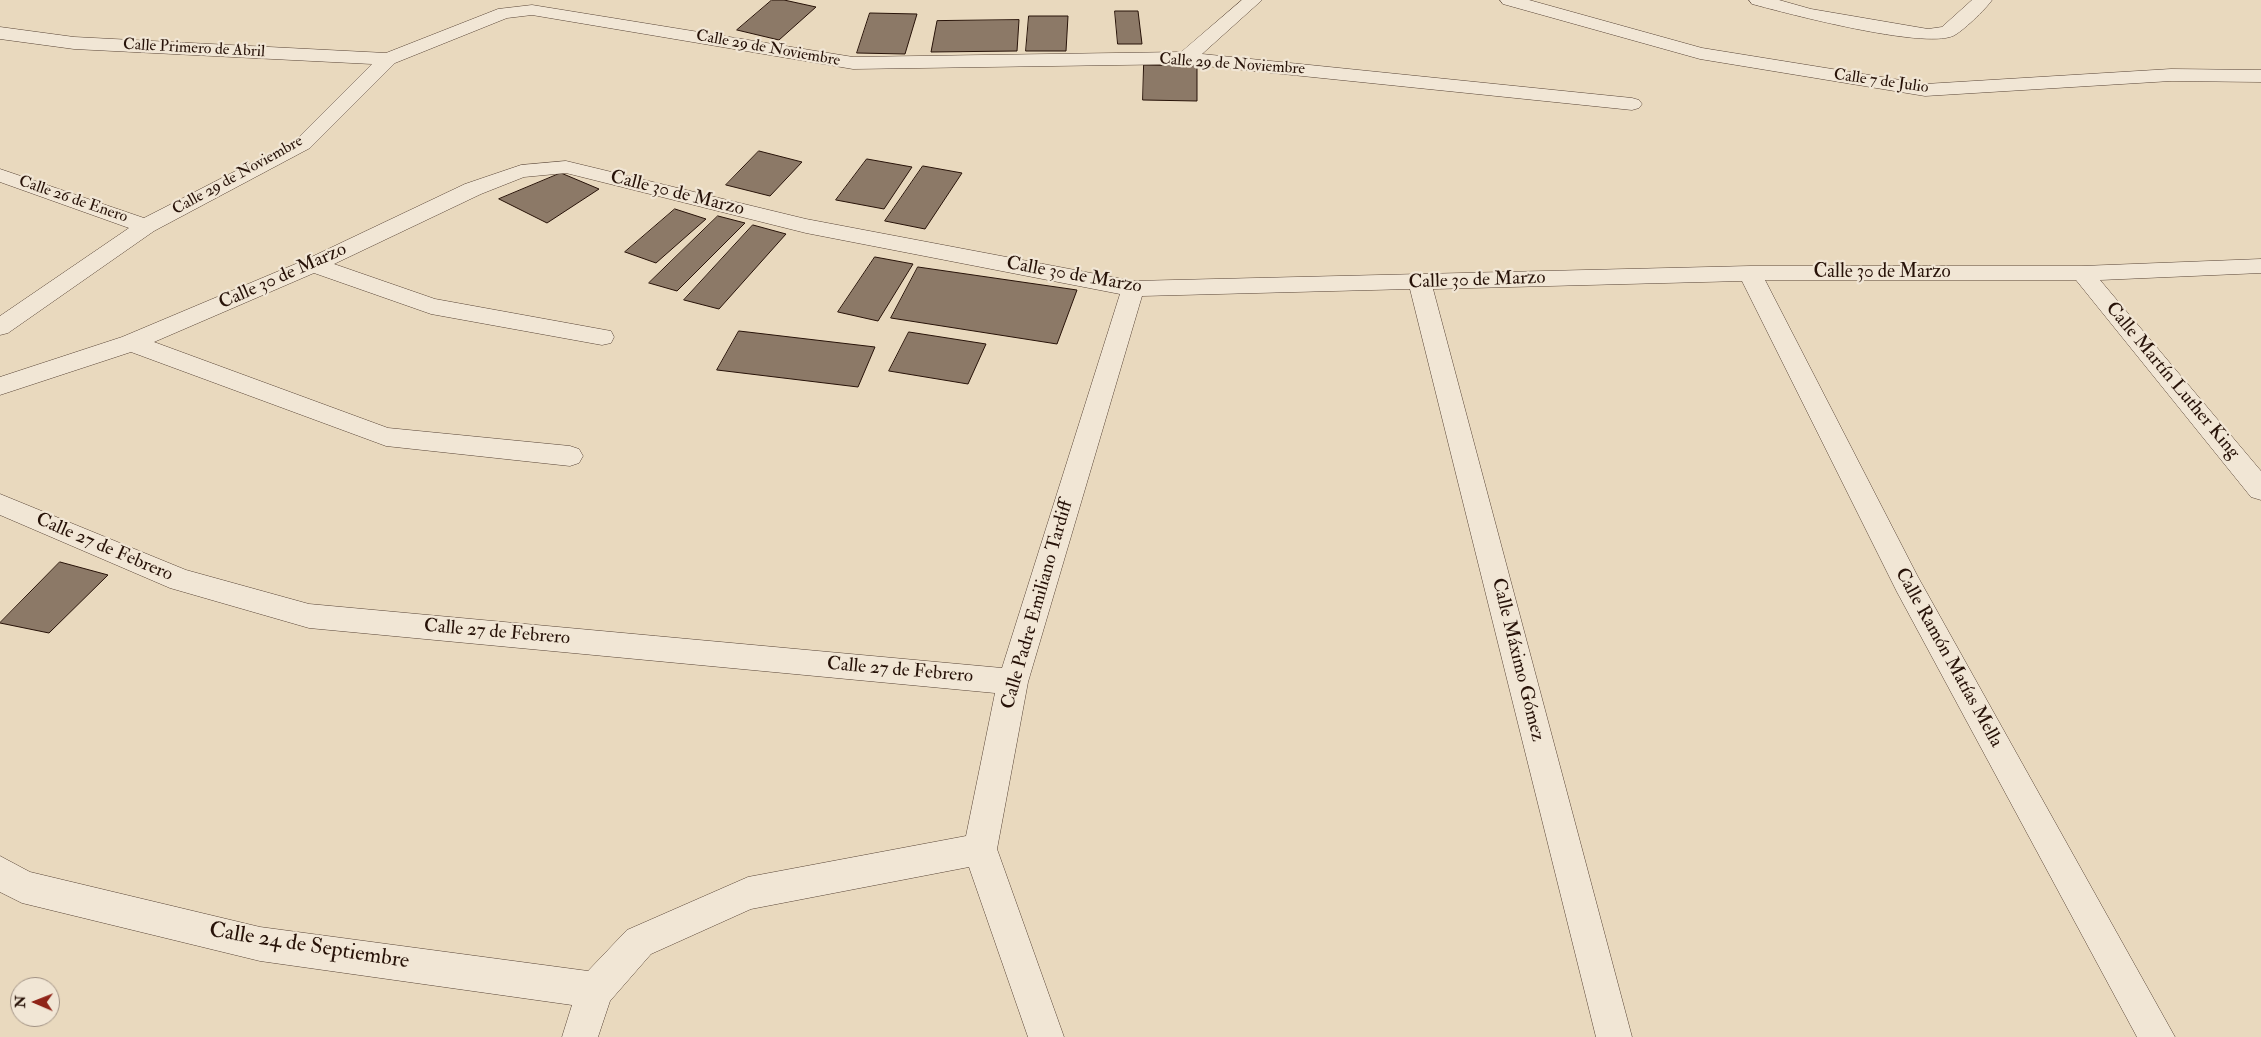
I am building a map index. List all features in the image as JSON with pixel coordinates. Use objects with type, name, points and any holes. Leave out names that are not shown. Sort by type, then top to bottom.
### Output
[{"type":"street","points":[[1186,58],[1253,0]]},
{"type":"street","name":"Calle 7 de Julio","points":[[1509,0],[1700,53],[1924,90],[2171,75],[2261,76]]},
{"type":"street","points":[[1758,0],[1810,14],[1928,35],[1948,32],[1984,0]]},
{"type":"street","points":[[1810,14],[1823,0]]},
{"type":"street","name":"Calle 29 de Noviembre","points":[[0,328],[146,226],[302,144],[388,59],[504,13],[532,10],[853,63],[1186,58],[1632,104]]},
{"type":"street","name":"Calle Primero de Abril","points":[[0,33],[74,44],[388,59]]},
{"type":"street","name":"Calle 30 de Marzo","points":[[0,386],[131,343],[313,265],[473,189],[521,171],[566,168],[806,226],[1133,289],[1750,273],[2082,273],[2261,266]]},
{"type":"street","name":"Calle 26 de Enero","points":[[0,175],[146,226]]},
{"type":"street","points":[[313,265],[432,306],[602,337]]},
{"type":"street","name":"Calle Ramón Matías Mella","points":[[1750,273],[1907,584],[2157,1037]]},
{"type":"street","name":"Calle Martín Luther King","points":[[2082,273],[2261,490]]},
{"type":"street","name":"Calle Máximo Gómez","points":[[1420,283],[1614,1037]]},
{"type":"street","name":"Calle Padre Emiliano Tardiff","points":[[980,849],[1012,682],[1133,289]]},
{"type":"street","points":[[131,343],[386,436],[570,456]]},
{"type":"street","name":"Calle 27 de Febrero","points":[[0,504],[180,580],[310,616],[1012,682]]},
{"type":"street","points":[[580,1037],[595,990],[640,942],[748,893],[980,849],[1046,1037]]},
{"type":"street","name":"Calle 24 de Septiembre","points":[[0,872],[22,887],[260,944],[595,990]]},
{"type":"building","points":[[772,0],[784,0],[816,7],[779,40],[737,30]]},
{"type":"building","points":[[1115,11],[1138,11],[1142,44],[1118,44]]},
{"type":"building","points":[[870,13],[917,14],[905,54],[857,53]]},
{"type":"building","points":[[1029,16],[1068,16],[1066,51],[1026,51]]},
{"type":"building","points":[[1019,20],[1017,51],[931,52],[937,21]]},
{"type":"building","points":[[1144,65],[1197,66],[1197,101],[1143,100]]},
{"type":"building","points":[[759,151],[802,162],[770,196],[726,185]]},
{"type":"building","points":[[867,159],[912,167],[884,209],[836,200]]},
{"type":"building","points":[[923,166],[962,173],[925,229],[885,221]]},
{"type":"building","points":[[561,173],[599,189],[547,223],[499,199]]},
{"type":"building","points":[[675,209],[706,219],[656,263],[625,252]]},
{"type":"building","points":[[718,216],[745,223],[677,291],[649,283]]},
{"type":"building","points":[[753,225],[786,234],[719,309],[684,300]]},
{"type":"building","points":[[875,257],[913,264],[878,321],[838,312]]},
{"type":"building","points":[[918,267],[1077,290],[1057,344],[891,318]]},
{"type":"building","points":[[739,331],[875,347],[858,387],[717,370]]},
{"type":"building","points":[[909,332],[986,344],[968,384],[889,371]]},
{"type":"building","points":[[60,562],[108,575],[49,633],[0,623]]}]
